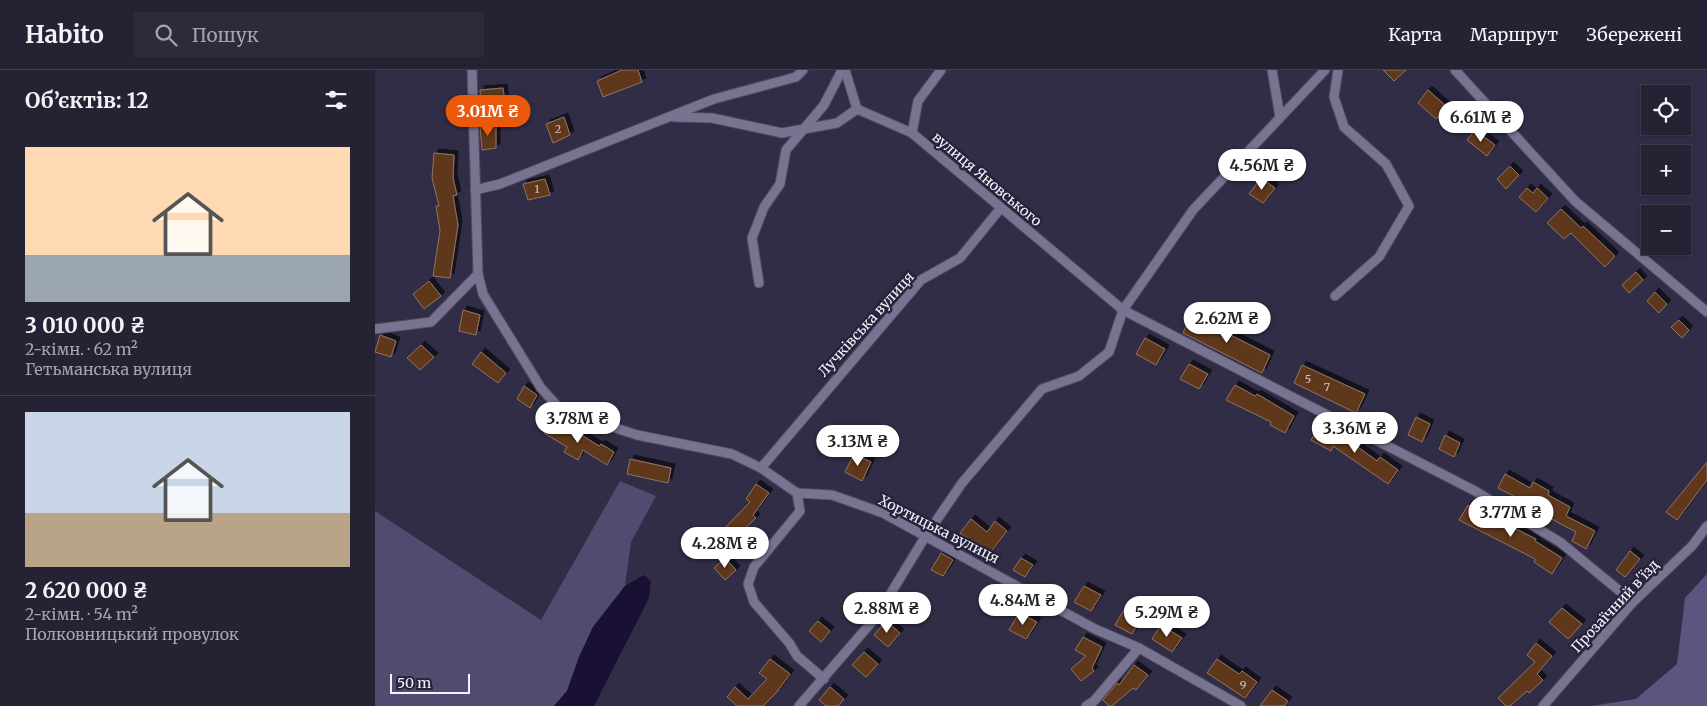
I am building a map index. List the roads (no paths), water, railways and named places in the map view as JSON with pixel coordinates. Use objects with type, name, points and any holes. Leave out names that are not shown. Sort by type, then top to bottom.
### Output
[{"type":"street","name":"Хортицька вулиця","points":[[472,70],[478,274],[483,294],[541,388],[561,410],[637,434],[732,454],[761,468],[797,493],[832,496],[883,513],[1095,629],[1139,648],[1241,706]]},
{"type":"street","points":[[475,190],[500,184],[714,99],[796,77],[803,70]]},
{"type":"street","points":[[669,117],[712,118],[782,133],[837,123],[857,109],[844,70]]},
{"type":"street","points":[[759,283],[752,238],[763,207],[780,184],[787,150],[823,104],[844,70]]},
{"type":"street","points":[[911,133],[918,101],[941,70]]},
{"type":"street","points":[[1272,70],[1279,117]]},
{"type":"street","points":[[799,706],[877,616],[925,537],[963,483],[1042,389],[1079,376],[1109,352],[1123,310],[1193,210],[1325,70]]},
{"type":"street","points":[[1335,296],[1379,257],[1409,206],[1386,164],[1343,127],[1334,97],[1338,70]]},
{"type":"street","points":[[1455,70],[1575,201],[1707,312]]},
{"type":"street","name":"вулиця Яновського","points":[[857,109],[911,133],[1123,310],[1475,491],[1560,542],[1633,602]]},
{"type":"street","name":"Лучківська вулиця","points":[[761,468],[781,442],[921,280],[960,258],[1000,209]]},
{"type":"street","points":[[375,329],[431,322],[478,274]]},
{"type":"street","points":[[797,493],[800,511],[754,567],[748,584],[754,602],[790,644],[797,656],[824,679]]},
{"type":"street","name":"Прозаїчний в'їзд","points":[[1543,706],[1633,602],[1692,546],[1707,526]]},
{"type":"street","points":[[1086,706],[1094,701],[1139,648]]}]
